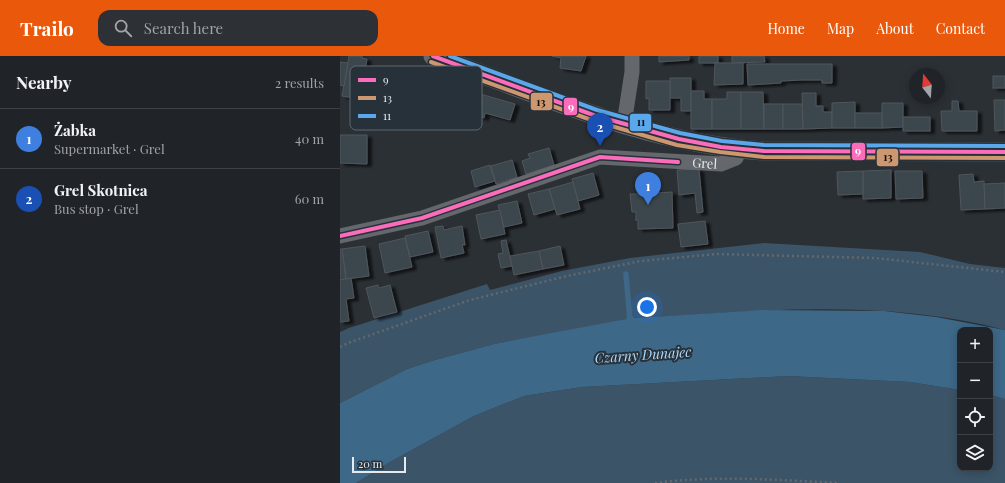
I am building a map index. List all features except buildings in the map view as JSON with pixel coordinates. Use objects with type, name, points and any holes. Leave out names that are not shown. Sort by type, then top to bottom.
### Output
[{"type":"street","points":[[434,56],[461,66]]},
{"type":"street","points":[[624,124],[632,72],[632,56]]},
{"type":"street","points":[[482,74],[573,108],[624,124],[683,140],[740,149],[1005,152]]},
{"type":"street","name":"Grel","points":[[340,236],[422,218],[600,157],[721,164],[736,158],[740,149]]},
{"type":"path","points":[[340,347],[470,300],[567,276],[641,261],[717,254],[875,258],[1005,272]]},
{"type":"path","points":[[655,483],[673,481],[755,479],[839,483]]},
{"type":"shaded area","points":[[764,243],[920,252],[970,264],[1005,268],[1005,330],[959,320],[867,310],[774,310],[634,318],[633,315],[626,319],[597,326],[494,344],[435,360],[407,369],[340,403],[340,332],[487,284],[490,290],[562,271],[630,258]]},
{"type":"shaded area","points":[[788,376],[910,382],[957,390],[957,471],[993,471],[993,396],[1005,399],[1005,483],[356,483],[390,462],[474,416],[524,396],[582,387]]},
{"type":"water","name":"Czarny Dunajec","points":[[763,310],[884,311],[936,317],[989,327],[957,327],[957,390],[910,382],[788,376],[582,387],[524,396],[474,416],[390,462],[356,483],[340,483],[340,403],[407,369],[435,360],[494,344],[626,319],[627,316],[633,315],[634,318]]},
{"type":"water","points":[[993,328],[1005,330],[1005,399],[993,396]]},
{"type":"waterway","points":[[626,274],[630,321]]},
{"type":"transit line","name":"9","points":[[433,56],[460,66]]},
{"type":"transit line","name":"11","points":[[450,56],[477,66]]},
{"type":"transit line","name":"13","points":[[431,62],[442,66]]},
{"type":"transit line","name":"11","points":[[482,68],[597,110],[680,133],[722,141],[764,145],[1005,146]]},
{"type":"transit line","name":"9","points":[[482,74],[596,116],[679,139],[721,147],[764,151],[1005,152]]},
{"type":"transit line","name":"13","points":[[482,80],[594,121],[677,145],[720,152],[764,157],[1005,158]]},
{"type":"transit line","name":"9","points":[[340,236],[422,218],[600,157],[678,162]]},
{"type":"place","name":"Grel Skotnica","points":[[600,146]]},
{"type":"place","name":"Żabka","points":[[648,205]]}]
